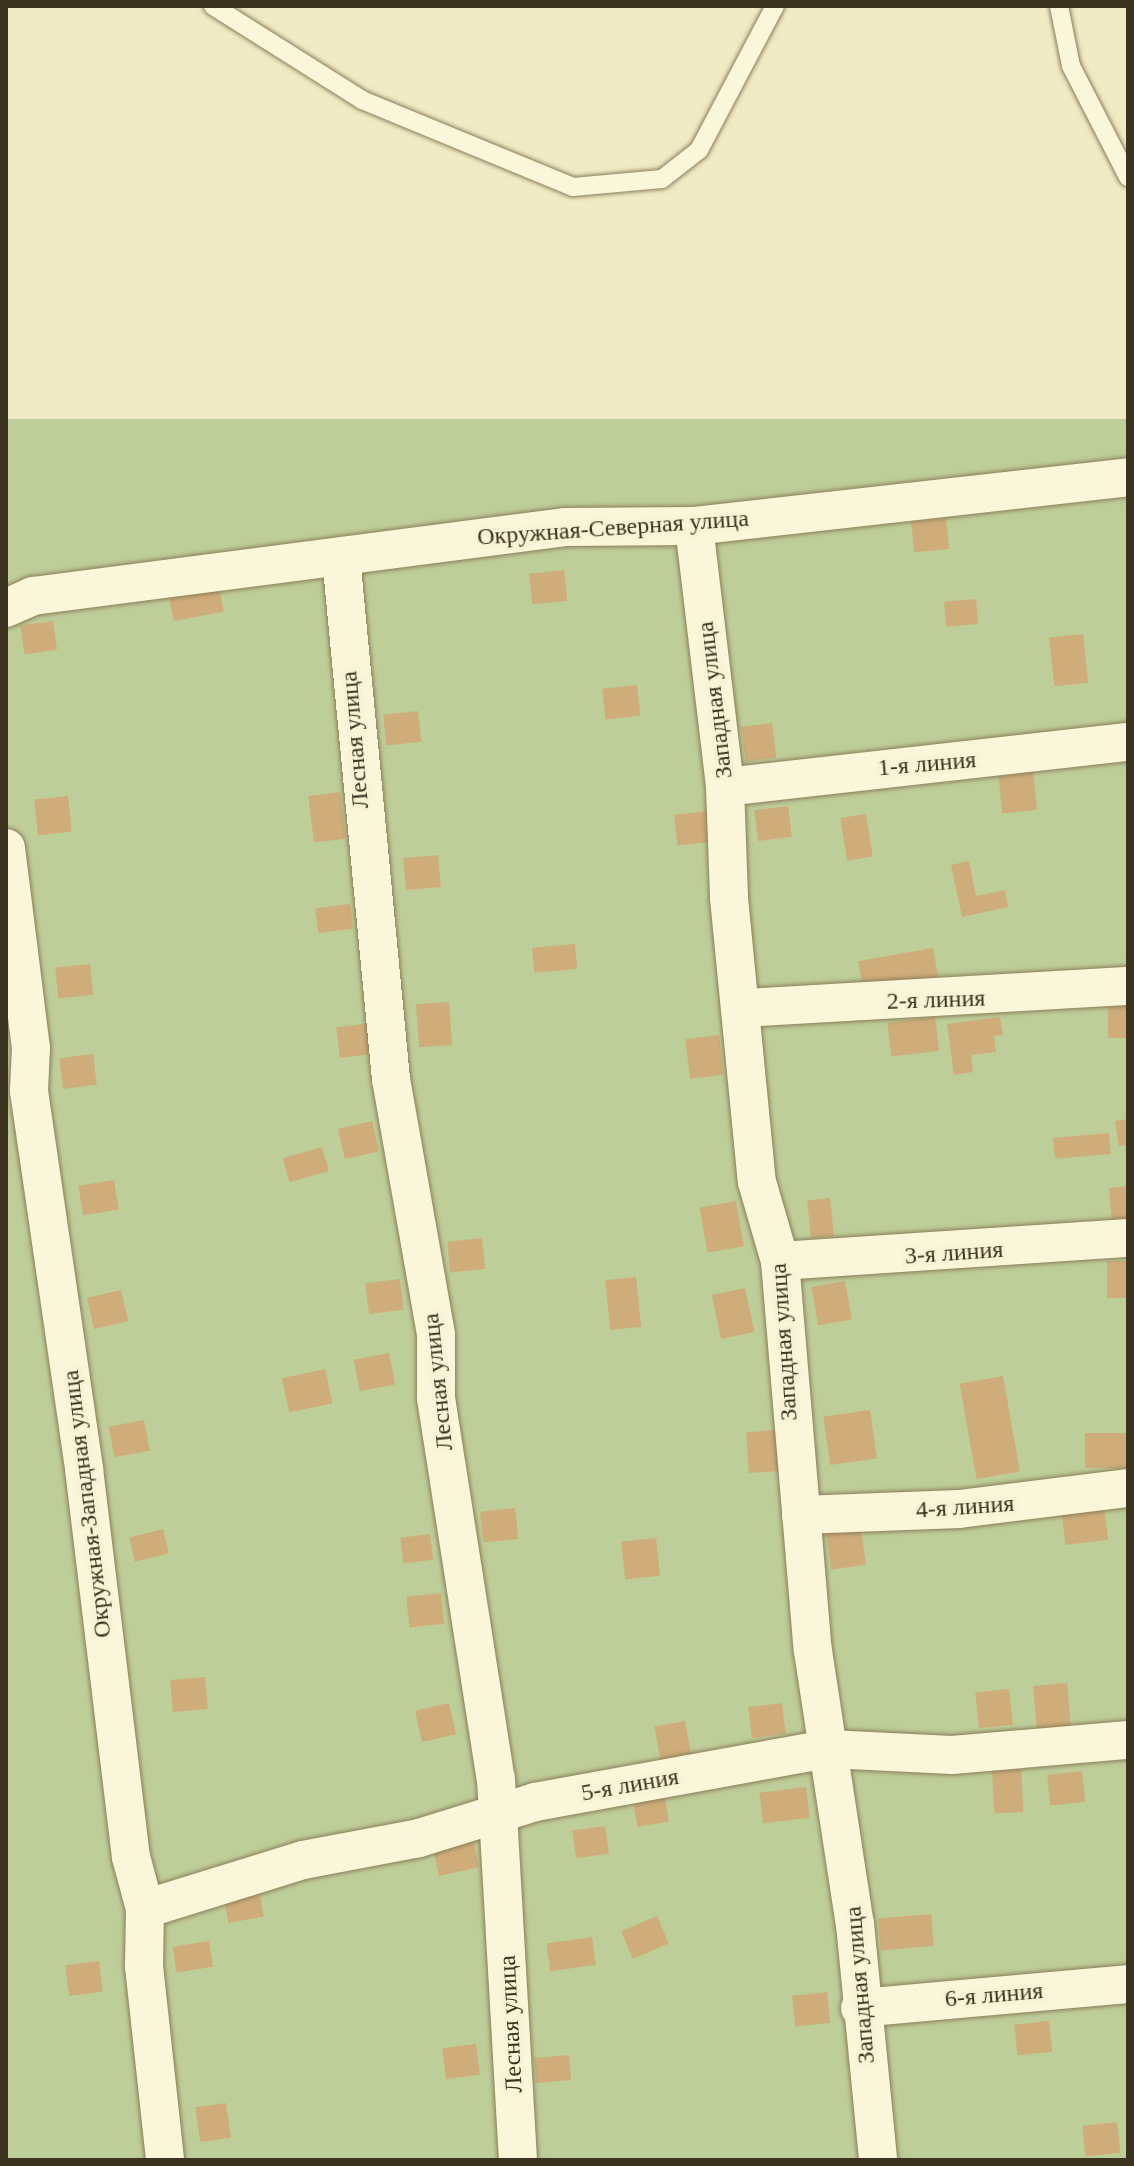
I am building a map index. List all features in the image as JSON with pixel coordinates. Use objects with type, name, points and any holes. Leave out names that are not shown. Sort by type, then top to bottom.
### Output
[{"type":"street","name":"Окружная-Северная улица","points":[[6,608],[33,596],[565,527],[694,526],[1128,477]]},
{"type":"street","name":"Западная улица","points":[[694,526],[725,787],[729,898],[743,1008],[757,1182],[780,1261],[801,1515],[828,1749],[855,1924],[860,2008],[878,2160]]},
{"type":"street","name":"Лесная улица","points":[[341,557],[391,1079],[436,1335],[436,1398],[497,1811],[518,2160]]},
{"type":"street","name":"1-я линия","points":[[725,787],[1128,742]]},
{"type":"street","name":"Окружная-Западная улица","points":[[6,848],[31,1048],[29,1091],[82,1453],[131,1857],[145,1909],[144,1966],[165,2160]]},
{"type":"street","name":"2-я линия","points":[[743,1008],[1128,986]]},
{"type":"street","name":"3-я линия","points":[[780,1261],[1128,1238]]},
{"type":"street","name":"4-я линия","points":[[801,1515],[959,1509],[1128,1488]]},
{"type":"street","name":"5-я линия","points":[[145,1909],[288,1864],[419,1838],[497,1811],[828,1749],[952,1755],[1128,1740]]},
{"type":"street","name":"6-я линия","points":[[860,2008],[1128,1984]]},
{"type":"lane","points":[[213,6],[362,100],[573,187],[662,179],[699,150],[775,6]]},
{"type":"lane","points":[[1059,6],[1071,66],[1128,177]]},
{"type":"green space","points":[[6,419],[1128,419],[1128,2160],[6,2160]]},
{"type":"building","points":[[946,518],[949,549],[914,552],[911,522]]},
{"type":"building","points":[[564,570],[567,601],[532,604],[529,574]]},
{"type":"building","points":[[219,587],[224,612],[174,621],[169,597]]},
{"type":"building","points":[[976,599],[978,624],[946,627],[944,602]]},
{"type":"building","points":[[53,621],[57,650],[24,654],[20,626]]},
{"type":"building","points":[[1083,634],[1088,683],[1054,686],[1049,638]]},
{"type":"building","points":[[637,685],[640,716],[605,719],[602,689]]},
{"type":"building","points":[[418,711],[421,742],[386,745],[383,715]]},
{"type":"building","points":[[772,723],[776,758],[745,762],[741,727]]},
{"type":"building","points":[[1033,770],[1037,810],[1002,813],[998,774]]},
{"type":"building","points":[[340,792],[346,839],[314,843],[308,796]]},
{"type":"building","points":[[68,796],[72,832],[38,835],[34,800]]},
{"type":"building","points":[[788,806],[792,837],[758,841],[754,810]]},
{"type":"building","points":[[709,811],[712,842],[677,845],[674,815]]},
{"type":"building","points":[[866,814],[873,856],[847,861],[840,818]]},
{"type":"building","points":[[438,855],[441,887],[406,890],[403,858]]},
{"type":"building","points":[[969,861],[976,896],[1005,890],[1008,907],[962,917],[951,865]]},
{"type":"building","points":[[350,904],[353,929],[318,933],[315,908]]},
{"type":"building","points":[[575,944],[577,969],[534,973],[532,948]]},
{"type":"building","points":[[933,948],[938,977],[863,990],[858,961]]},
{"type":"building","points":[[90,964],[93,995],[58,998],[55,968]]},
{"type":"building","points":[[1108,1000],[1128,1000],[1128,1038],[1108,1038]]},
{"type":"building","points":[[449,1002],[452,1045],[419,1047],[416,1004]]},
{"type":"building","points":[[935,1017],[939,1051],[892,1057],[887,1023]]},
{"type":"building","points":[[1000,1017],[1003,1035],[994,1036],[996,1052],[971,1055],[973,1072],[954,1075],[947,1024]]},
{"type":"building","points":[[370,1023],[374,1054],[340,1058],[336,1027]]},
{"type":"building","points":[[719,1035],[724,1075],[690,1079],[685,1039]]},
{"type":"building","points":[[93,1054],[97,1085],[63,1089],[59,1058]]},
{"type":"building","points":[[1128,1119],[1128,1145],[1119,1146],[1115,1121]]},
{"type":"building","points":[[372,1121],[379,1151],[345,1159],[338,1129]]},
{"type":"building","points":[[1109,1133],[1111,1154],[1055,1159],[1053,1138]]},
{"type":"building","points":[[322,1147],[329,1171],[289,1182],[283,1158]]},
{"type":"building","points":[[114,1180],[119,1210],[83,1215],[78,1186]]},
{"type":"building","points":[[1128,1186],[1128,1222],[1112,1224],[1109,1188]]},
{"type":"building","points":[[830,1198],[834,1236],[811,1238],[807,1200]]},
{"type":"building","points":[[736,1201],[744,1246],[708,1253],[700,1207]]},
{"type":"building","points":[[482,1238],[485,1269],[450,1272],[447,1242]]},
{"type":"building","points":[[1107,1261],[1128,1261],[1128,1298],[1107,1298]]},
{"type":"building","points":[[636,1277],[641,1327],[610,1330],[605,1280]]},
{"type":"building","points":[[400,1279],[404,1310],[369,1314],[365,1283]]},
{"type":"building","points":[[845,1281],[852,1319],[818,1325],[812,1287]]},
{"type":"building","points":[[745,1288],[754,1332],[721,1339],[712,1295]]},
{"type":"building","points":[[121,1290],[128,1321],[94,1329],[87,1298]]},
{"type":"building","points":[[389,1353],[395,1384],[360,1391],[354,1360]]},
{"type":"building","points":[[325,1369],[332,1403],[289,1412],[282,1378]]},
{"type":"building","points":[[1003,1376],[1020,1472],[977,1479],[960,1384]]},
{"type":"building","points":[[870,1410],[877,1459],[830,1465],[823,1417]]},
{"type":"building","points":[[144,1420],[150,1450],[115,1457],[109,1427]]},
{"type":"building","points":[[777,1430],[780,1471],[749,1473],[746,1432]]},
{"type":"building","points":[[1085,1433],[1128,1433],[1128,1468],[1085,1468]]},
{"type":"building","points":[[1104,1506],[1108,1540],[1065,1545],[1061,1511]]},
{"type":"building","points":[[515,1508],[518,1539],[483,1542],[480,1512]]},
{"type":"building","points":[[163,1529],[169,1553],[135,1562],[129,1537]]},
{"type":"building","points":[[861,1529],[866,1565],[831,1570],[826,1534]]},
{"type":"building","points":[[430,1534],[433,1560],[403,1563],[400,1538]]},
{"type":"building","points":[[656,1538],[660,1576],[625,1579],[621,1542]]},
{"type":"building","points":[[441,1593],[444,1624],[409,1627],[406,1597]]},
{"type":"building","points":[[205,1677],[208,1709],[173,1712],[170,1680]]},
{"type":"building","points":[[1067,1683],[1071,1726],[1037,1729],[1033,1686]]},
{"type":"building","points":[[1009,1689],[1013,1725],[979,1728],[975,1693]]},
{"type":"building","points":[[449,1703],[456,1734],[422,1742],[415,1711]]},
{"type":"building","points":[[782,1703],[786,1734],[752,1738],[748,1707]]},
{"type":"building","points":[[685,1721],[691,1755],[661,1761],[654,1726]]},
{"type":"building","points":[[1021,1767],[1023,1812],[994,1813],[992,1769]]},
{"type":"building","points":[[1082,1771],[1085,1802],[1050,1805],[1047,1775]]},
{"type":"building","points":[[806,1787],[810,1818],[763,1823],[759,1793]]},
{"type":"building","points":[[665,1797],[669,1822],[637,1827],[633,1802]]},
{"type":"building","points":[[605,1826],[609,1854],[576,1858],[572,1831]]},
{"type":"building","points":[[473,1839],[479,1867],[439,1876],[433,1848]]},
{"type":"building","points":[[260,1895],[264,1917],[228,1923],[225,1901]]},
{"type":"building","points":[[931,1914],[934,1946],[881,1950],[878,1919]]},
{"type":"building","points":[[657,1916],[669,1944],[633,1959],[621,1931]]},
{"type":"building","points":[[592,1937],[596,1965],[550,1971],[546,1943]]},
{"type":"building","points":[[209,1941],[213,1967],[177,1972],[172,1947]]},
{"type":"building","points":[[99,1961],[103,1992],[69,1996],[65,1965]]},
{"type":"building","points":[[827,1992],[830,2023],[795,2026],[792,1996]]},
{"type":"building","points":[[1049,2021],[1052,2052],[1017,2055],[1014,2025]]},
{"type":"building","points":[[476,2044],[480,2075],[446,2079],[442,2048]]},
{"type":"building","points":[[569,2055],[571,2080],[536,2083],[534,2058]]},
{"type":"building","points":[[226,2103],[231,2138],[200,2142],[195,2107]]},
{"type":"building","points":[[1117,2122],[1120,2153],[1085,2156],[1082,2126]]}]
